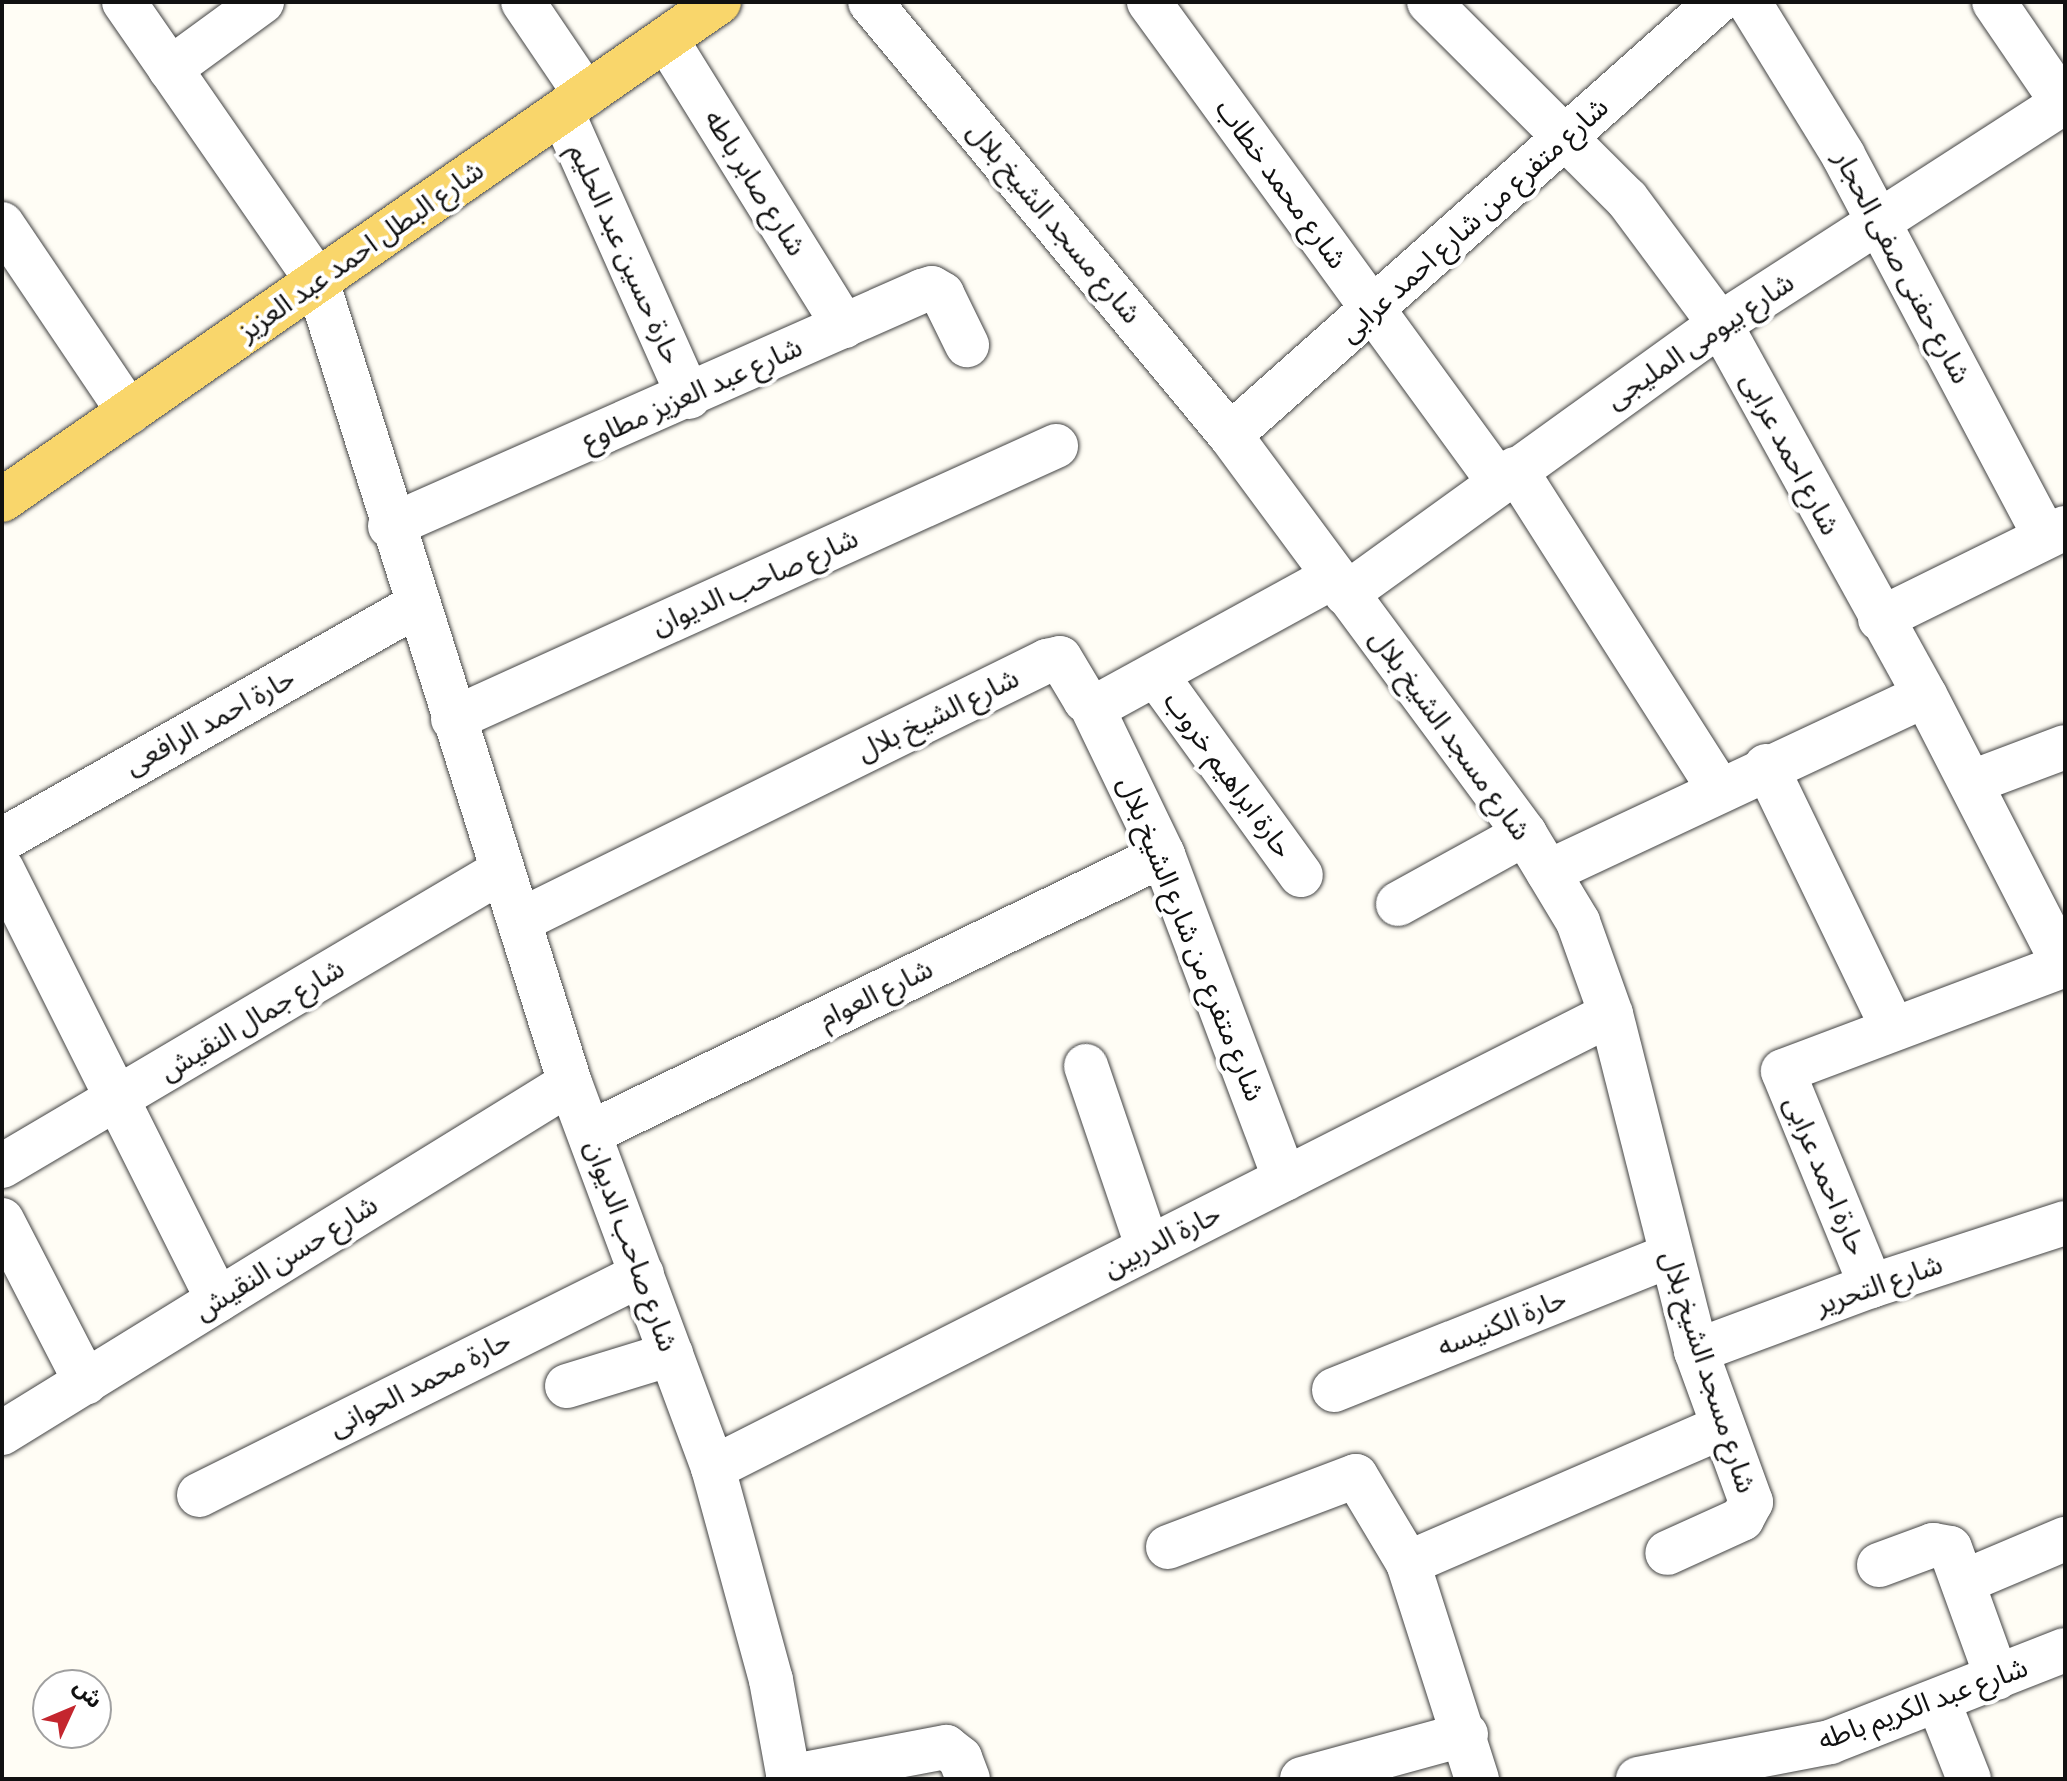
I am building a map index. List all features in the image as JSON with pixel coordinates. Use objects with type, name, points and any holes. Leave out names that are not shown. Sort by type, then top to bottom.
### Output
[{"type":"main road","name":"شارع البطل احمد عبد العزيز","points":[[2,500],[719,2]]},
{"type":"street","name":"شارع صاحب الديوان","points":[[124,2],[317,281],[390,526],[570,1083],[713,1468],[771,1680],[789,1778]]},
{"type":"street","points":[[170,69],[262,2]]},
{"type":"street","name":"حارة حسين عبد الحليم","points":[[523,2],[574,103],[689,397]]},
{"type":"street","name":"شارع مسجد الشيخ بلال","points":[[870,2],[1230,435],[1525,834],[1578,922],[1611,1014],[1669,1256],[1696,1351],[1751,1502],[1749,1512],[1667,1553]]},
{"type":"street","name":"شارع محمد خطاب","points":[[1149,2],[1373,312],[1506,475],[1718,788]]},
{"type":"street","name":"شارع احمد عرابى","points":[[1429,2],[1568,136],[1627,199],[1720,324],[1972,782],[2065,966]]},
{"type":"street","name":"شارع متفرع من شارع احمد عرابى","points":[[1230,435],[1373,312],[1717,2]]},
{"type":"street","name":"شارع حفنى صفى الحجار","points":[[1749,2],[1817,108],[1879,224],[2055,532]]},
{"type":"street","points":[[1994,2],[2064,104]]},
{"type":"street","name":"شارع صابر باطه","points":[[666,39],[844,326]]},
{"type":"street","name":"شارع بيومى المليجى","points":[[1340,586],[1506,475],[1720,324],[2064,104]]},
{"type":"street","points":[[2,224],[129,412]]},
{"type":"street","name":"شارع عبد العزيز مطاوع","points":[[390,526],[932,288],[942,294],[967,345]]},
{"type":"street","name":"شارع صاحب الديوان","points":[[453,719],[1056,446]]},
{"type":"street","points":[[1880,619],[2055,532]]},
{"type":"street","points":[[1090,703],[1101,704],[1340,586]]},
{"type":"street","name":"حارة احمد الرافعى","points":[[2,840],[418,605]]},
{"type":"street","name":"شارع الشيخ بلال","points":[[519,921],[1055,658],[1065,663],[1090,703]]},
{"type":"street","name":"حارة ابراهيم خروب","points":[[1156,675],[1301,875]]},
{"type":"street","points":[[1548,872],[1718,788],[1925,695]]},
{"type":"street","name":"شارع متفرع من شارع الشيخ بلال","points":[[1090,703],[1163,855],[1285,1179]]},
{"type":"street","points":[[1972,782],[2065,747]]},
{"type":"street","points":[[1766,766],[1892,1027],[2065,966]]},
{"type":"street","points":[[1398,904],[1525,834]]},
{"type":"street","name":"شارع العوام","points":[[590,1133],[1163,855]]},
{"type":"street","points":[[2,869],[218,1300]]},
{"type":"street","name":"شارع جمال النقيش","points":[[2,1166],[500,872]]},
{"type":"street","name":"حارة الدربين","points":[[713,1468],[1611,1014]]},
{"type":"street","name":"حارة احمد عرابى","points":[[1871,1286],[1783,1076],[1787,1067],[1892,1027]]},
{"type":"street","points":[[1086,1066],[1148,1248]]},
{"type":"street","name":"شارع حسن النقيش","points":[[2,1433],[570,1083]]},
{"type":"street","points":[[2,1220],[86,1383]]},
{"type":"street","name":"شارع التحرير","points":[[1696,1351],[1871,1286],[2065,1223]]},
{"type":"street","name":"حارة الكنيسه","points":[[1334,1390],[1669,1256]]},
{"type":"street","name":"حارة محمد الحوانى","points":[[199,1495],[642,1274]]},
{"type":"street","points":[[567,1386],[671,1354]]},
{"type":"street","points":[[1408,1563],[1723,1427]]},
{"type":"street","points":[[1168,1547],[1356,1476],[1408,1563],[1466,1734],[1477,1779]]},
{"type":"street","points":[[1963,1582],[2065,1539]]},
{"type":"street","points":[[1879,1565],[1944,1545],[1953,1552],[1997,1678]]},
{"type":"street","name":"شارع عبد الكريم باطه","points":[[1638,1779],[1830,1742],[1939,1703],[2065,1650]]},
{"type":"street","points":[[1939,1703],[1969,1779]]},
{"type":"street","points":[[1302,1779],[1466,1734]]},
{"type":"street","points":[[789,1778],[932,1746],[946,1747],[960,1758],[968,1779]]}]
